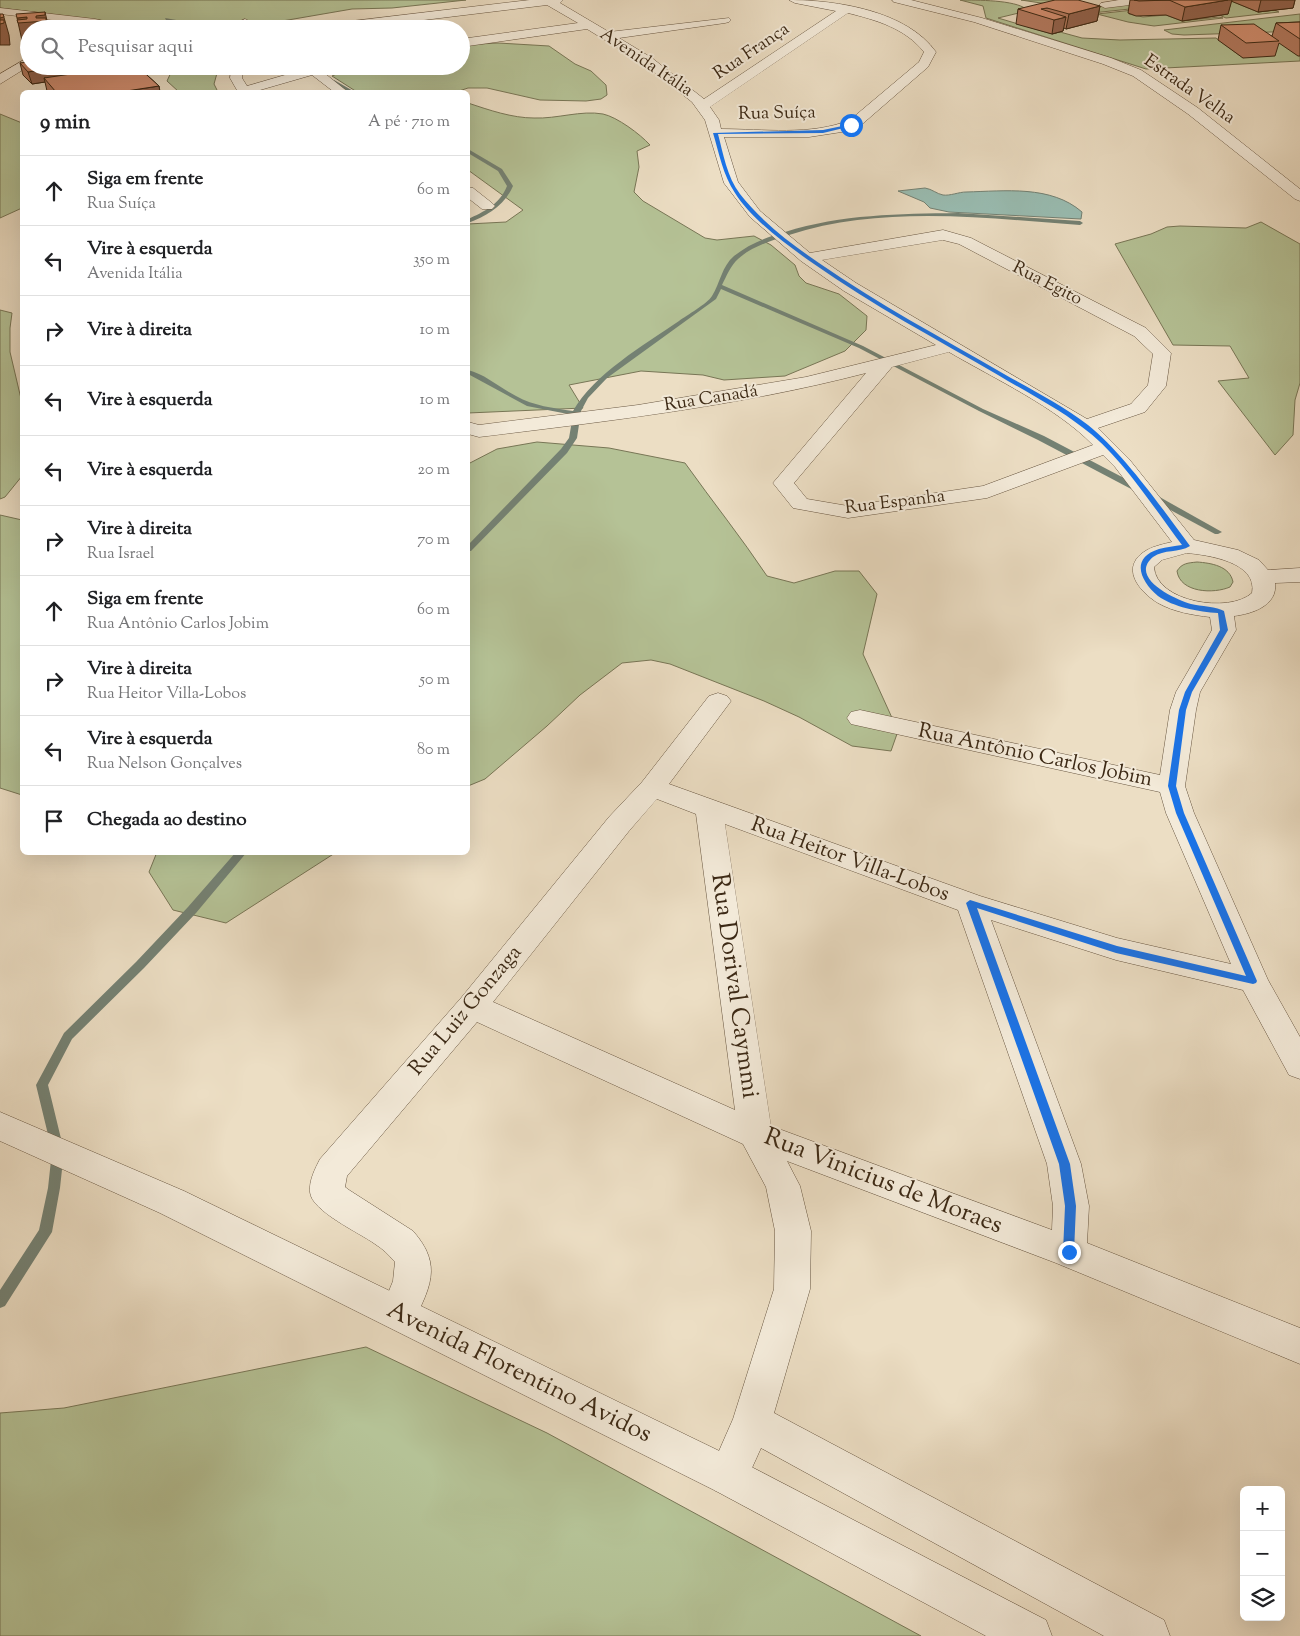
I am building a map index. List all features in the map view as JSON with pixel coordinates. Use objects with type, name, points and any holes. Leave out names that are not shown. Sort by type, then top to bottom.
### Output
[{"type":"street","points":[[392,20],[553,0]]},
{"type":"street","name":"Avenida Itália","points":[[553,0],[665,73],[704,106],[712,120],[724,166],[737,193],[755,214],[807,258],[850,287],[1051,404],[1085,426],[1122,463],[1187,546]]},
{"type":"street","name":"Rua Suíça","points":[[715,133],[823,131],[846,127],[855,123],[929,58],[930,52],[928,48],[920,39],[908,31],[845,10],[795,0]]},
{"type":"street","name":"Estrada Velha","points":[[898,0],[978,20],[1107,60],[1137,72],[1193,111],[1300,196]]},
{"type":"street","points":[[1105,5],[1146,0]]},
{"type":"street","name":"Rua França","points":[[704,106],[845,10]]},
{"type":"street","points":[[0,11],[76,20]]},
{"type":"street","points":[[608,36],[725,20]]},
{"type":"street","points":[[470,43],[590,25]]},
{"type":"street","points":[[0,80],[20,67]]},
{"type":"street","points":[[236,75],[236,78],[243,90]]},
{"type":"street","points":[[251,90],[301,75]]},
{"type":"street","points":[[319,75],[339,90]]},
{"type":"street","points":[[470,193],[487,206],[470,210]]},
{"type":"street","name":"Rua Egito","points":[[807,258],[943,236],[965,241],[1140,332],[1162,354],[1157,386],[1138,408],[1085,426]]},
{"type":"street","name":"Rua Canadá","points":[[471,430],[638,411],[806,384],[952,346]]},
{"type":"street","name":"Rua Espanha","points":[[885,363],[783,483],[800,504],[848,512],[987,492],[1107,447]]},
{"type":"street","points":[[1187,546],[1218,550],[1232,555],[1244,561],[1262,577],[1263,594],[1257,601],[1248,606],[1221,611],[1205,610],[1173,601],[1161,594],[1145,578],[1143,570],[1145,562],[1160,550],[1187,546]]},
{"type":"street","points":[[1262,577],[1300,576]]},
{"type":"street","points":[[1172,786],[1183,710],[1188,692],[1224,630],[1221,611]]},
{"type":"street","name":"Rua Luiz Gonzaga","points":[[399,1313],[412,1279],[414,1263],[408,1248],[393,1236],[338,1204],[327,1193],[332,1169],[472,1006],[619,824],[652,788],[718,702]]},
{"type":"street","name":"Rua Antônio Carlos Jobim","points":[[860,718],[1172,786],[1180,813],[1253,981],[1300,1066]]},
{"type":"street","name":"Rua Heitor Villa-Lobos","points":[[652,788],[970,903],[1116,949],[1253,981]]},
{"type":"street","name":"Rua Dorival Caymmi","points":[[709,808],[755,1134],[783,1186],[793,1231],[792,1289],[752,1422],[728,1476]]},
{"type":"street","points":[[970,903],[1064,1164],[1071,1206],[1069,1252]]},
{"type":"street","name":"Rua Vinicius de Moraes","points":[[472,1006],[755,1134],[1069,1252],[1300,1346]]},
{"type":"street","name":"Avenida Florentino Avidos","points":[[0,1126],[172,1202],[399,1313],[728,1476],[1030,1636]]},
{"type":"street","points":[[752,1422],[1148,1636]]},
{"type":"green space","points":[[0,0],[466,0],[392,8],[352,9],[288,20],[99,20],[0,8]]},
{"type":"green space","points":[[960,0],[995,1],[1021,6],[1026,9],[1023,12],[998,18],[1052,34],[1060,32],[1082,38],[1120,40],[1216,38],[1243,58],[1273,38],[1300,56],[1300,61],[1146,69],[986,18],[983,6]]},
{"type":"green space","points":[[1021,0],[1074,0],[1095,7],[1156,0],[1229,0],[1258,12],[1274,10],[1279,12],[1226,18],[1219,15],[1158,6],[1092,13],[1074,8]]},
{"type":"green space","points":[[1133,10],[1129,14],[1143,17],[1166,15],[1182,21],[1223,18],[1154,26],[1097,14]]},
{"type":"green space","points":[[1300,14],[1300,31],[1184,35],[1172,34],[1164,30]]},
{"type":"green space","points":[[498,43],[549,46],[575,64],[591,71],[606,85],[607,95],[601,99],[586,101],[540,100],[487,88],[468,88],[462,90],[354,90],[332,76],[470,75],[470,45]]},
{"type":"green space","points":[[170,75],[216,75],[214,84],[217,90],[177,90],[167,81]]},
{"type":"green space","points":[[470,104],[517,117],[543,118],[595,113],[609,116],[621,122],[650,145],[637,151],[639,167],[634,192],[643,201],[705,238],[717,240],[754,236],[771,245],[795,265],[799,276],[806,283],[839,294],[867,316],[866,330],[845,351],[785,376],[724,380],[703,375],[641,371],[569,385],[583,408],[470,413],[470,224],[506,222],[523,210],[470,171]]},
{"type":"green space","points":[[0,114],[20,122],[20,209],[0,218]]},
{"type":"green space","points":[[1261,222],[1300,244],[1300,383],[1295,400],[1293,435],[1275,455],[1218,381],[1249,378],[1230,346],[1173,345],[1115,244],[1151,234],[1167,227],[1246,228]]},
{"type":"green space","points":[[0,310],[12,313],[10,352],[20,394],[20,478],[5,497],[0,499]]},
{"type":"green space","points":[[537,442],[609,448],[685,463],[767,576],[794,583],[835,571],[859,571],[877,594],[863,654],[898,731],[891,751],[852,746],[799,717],[764,701],[670,664],[651,660],[622,663],[580,695],[485,779],[470,785],[470,463],[497,449]]},
{"type":"green space","points":[[0,515],[20,520],[20,794],[0,788]]},
{"type":"green space","points":[[1197,562],[1219,566],[1228,572],[1233,582],[1230,587],[1207,591],[1191,588],[1184,584],[1179,578],[1177,571],[1183,565]]},
{"type":"green space","points":[[156,855],[332,855],[226,923],[173,910],[149,872]]},
{"type":"green space","points":[[366,1347],[547,1433],[921,1636],[0,1636],[0,1413],[64,1408]]},
{"type":"water","points":[[925,188],[946,195],[963,192],[996,191],[1042,194],[1070,203],[1082,212],[1081,219],[949,212],[930,208],[924,202],[898,191]]},
{"type":"building","points":[[1055,0],[1078,0],[1100,6],[1069,14],[1047,8],[1041,9],[1066,17],[1054,20],[1018,9]]},
{"type":"building","points":[[1134,0],[1169,0],[1139,1]]},
{"type":"building","points":[[1169,0],[1228,0],[1185,7]]},
{"type":"building","points":[[45,12],[45,15],[36,16],[36,18],[46,18],[46,20],[20,20],[20,23],[18,23],[17,20],[27,19],[27,17],[17,18],[16,14]]},
{"type":"building","points":[[1300,22],[1300,39],[1276,23]]},
{"type":"building","points":[[1254,24],[1279,41],[1246,43],[1221,25]]},
{"type":"building","points":[[64,75],[147,75],[159,86],[133,90],[54,90],[44,78]]},
{"type":"waterway","points":[[166,19],[172,20]]},
{"type":"waterway","points":[[332,81],[349,90]]},
{"type":"waterway","points":[[470,152],[500,170],[510,186],[499,203],[470,220]]},
{"type":"waterway","points":[[577,414],[585,397],[605,377],[714,298],[723,276],[735,258],[765,240],[807,227],[845,220],[889,216],[958,215],[1080,223]]},
{"type":"waterway","points":[[719,286],[861,347],[1138,489]]},
{"type":"waterway","points":[[470,373],[529,405],[577,414]]},
{"type":"waterway","points":[[470,547],[564,451],[573,438],[577,414]]},
{"type":"waterway","points":[[1153,497],[1218,532]]},
{"type":"waterway","points":[[0,1302],[45,1232],[54,1188],[58,1151],[42,1085],[68,1036],[140,965],[192,910],[239,855]]},
{"type":"route","points":[[851,125],[823,131],[715,133],[724,166],[737,193],[755,214],[794,248],[850,287],[1051,404],[1085,426],[1096,436],[1122,463],[1187,546],[1160,550],[1151,556],[1145,562],[1143,570],[1145,578],[1151,586],[1173,601],[1205,610],[1221,611],[1224,630],[1188,692],[1180,725],[1172,786],[1180,813],[1253,981],[1116,949],[970,903],[1064,1164],[1071,1206],[1069,1252]]}]
